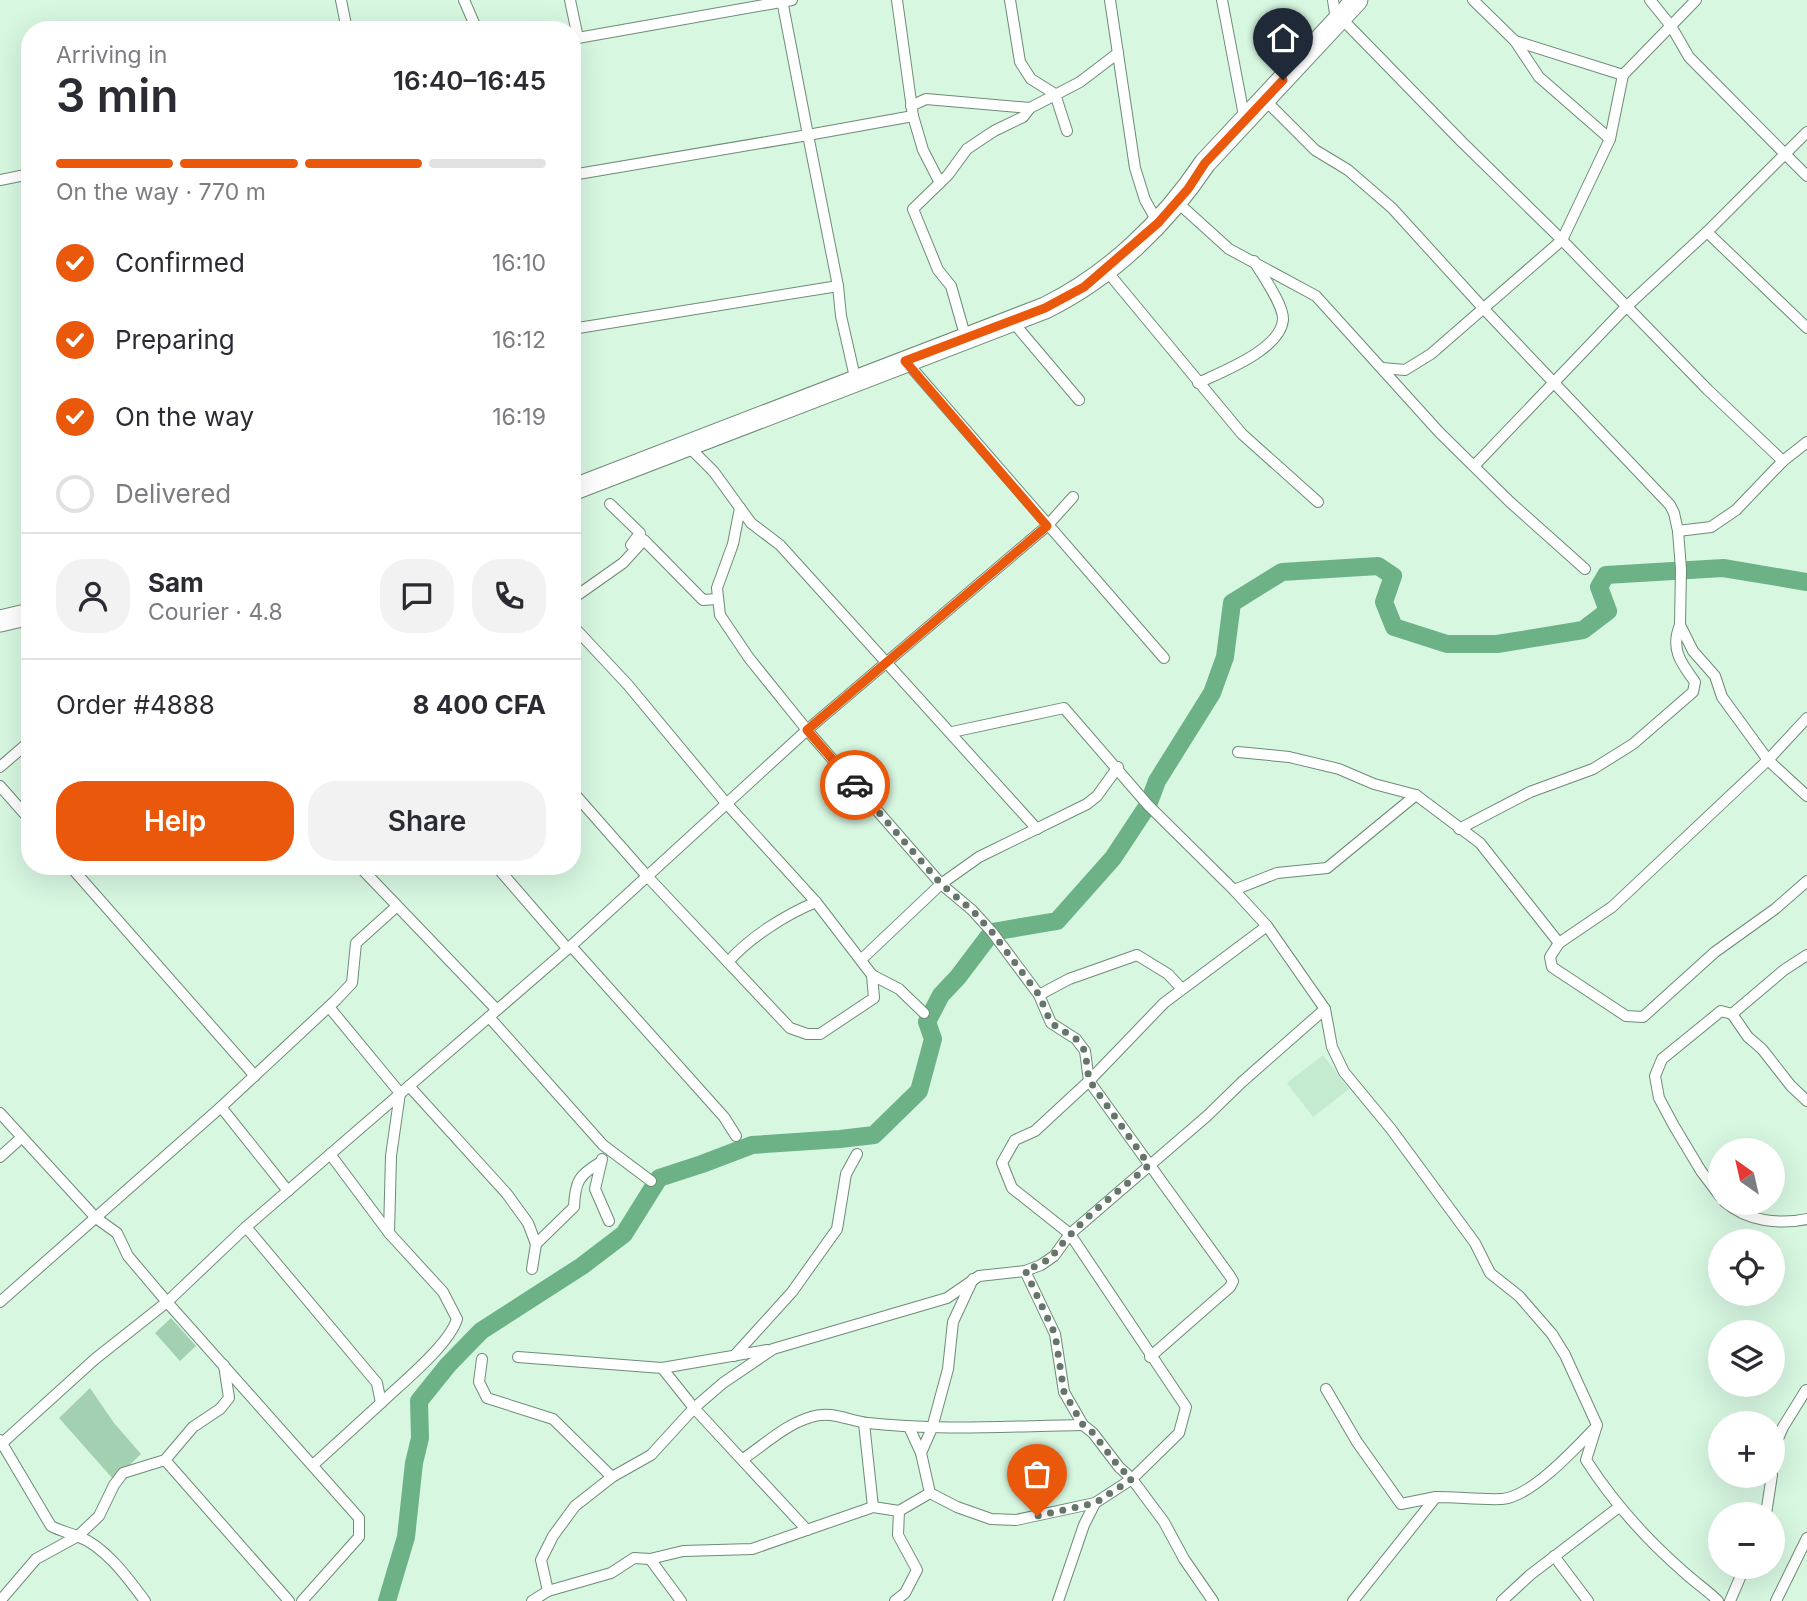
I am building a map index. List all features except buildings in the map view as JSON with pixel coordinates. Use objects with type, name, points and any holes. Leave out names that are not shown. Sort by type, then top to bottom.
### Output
[{"type":"highway","points":[[581,486],[617,468],[854,373],[1012,321],[1068,296],[1154,219],[1177,202],[1205,163],[1265,100],[1336,13],[1357,0]]},
{"type":"highway","points":[[1154,219],[1174,185],[1205,163]]},
{"type":"highway","points":[[581,478],[687,445],[903,358],[963,328],[1040,298],[1103,267]]},
{"type":"highway","points":[[0,609],[21,605]]},
{"type":"highway","points":[[0,621],[21,616]]},
{"type":"street","points":[[341,0],[345,21]]},
{"type":"street","points":[[464,0],[473,21]]},
{"type":"street","points":[[570,0],[573,21]]},
{"type":"street","points":[[897,0],[912,111],[923,150],[940,183]]},
{"type":"street","points":[[1010,0],[1020,62],[1031,79],[1055,94],[1067,131]]},
{"type":"street","points":[[1110,0],[1135,168],[1154,219]]},
{"type":"street","points":[[1222,0],[1245,122]]},
{"type":"street","points":[[1473,0],[1515,41],[1539,76],[1610,139]]},
{"type":"street","points":[[1650,0],[1671,26],[1689,57],[1807,176]]},
{"type":"street","points":[[1382,368],[1405,370],[1431,354],[1562,240],[1610,139],[1623,75],[1696,0]]},
{"type":"street","points":[[581,38],[785,1],[838,286],[841,316],[854,373]]},
{"type":"street","points":[[1336,13],[1708,390],[1783,461]]},
{"type":"street","points":[[1515,41],[1623,75]]},
{"type":"street","points":[[963,328],[951,286],[938,270],[913,209],[940,183],[967,149],[994,131],[1023,117],[1030,108],[1080,82],[1118,53]]},
{"type":"street","points":[[581,173],[808,135],[912,111],[926,99],[1030,108]]},
{"type":"street","points":[[1265,100],[1315,150],[1348,170],[1392,208],[1670,505],[1674,513],[1681,569],[1680,625],[1676,634],[1678,658],[1695,682],[1693,692],[1633,744],[1593,769],[1530,792],[1459,829]]},
{"type":"street","points":[[1474,467],[1626,307],[1707,232],[1807,131]]},
{"type":"street","points":[[0,180],[21,176]]},
{"type":"street","points":[[1177,202],[1229,249],[1316,296],[1439,432],[1585,569]]},
{"type":"street","points":[[1707,232],[1807,328]]},
{"type":"street","points":[[1198,383],[1237,364],[1263,348],[1278,334],[1283,319],[1280,306],[1254,261]]},
{"type":"street","points":[[1103,267],[1242,434],[1318,502]]},
{"type":"street","points":[[581,328],[838,286]]},
{"type":"street","points":[[1012,321],[1079,400]]},
{"type":"street","points":[[903,358],[1164,658]]},
{"type":"street","points":[[1678,531],[1712,527],[1736,510],[1783,461],[1807,442]]},
{"type":"street","points":[[687,445],[714,472],[751,523],[780,545],[1037,829]]},
{"type":"street","points":[[145,1601],[128,1578],[100,1551],[78,1536],[51,1526],[1,1443],[95,1359],[167,1303],[246,1227],[569,947],[807,730],[1047,526],[1073,497]]},
{"type":"street","points":[[594,584],[624,555],[640,533],[610,504]]},
{"type":"street","points":[[740,508],[733,544],[717,588],[720,615],[749,658],[807,730],[941,884],[972,910],[1039,995],[1051,1023],[1076,1039],[1085,1051],[1089,1080],[1233,1281],[1230,1287],[1150,1357]]},
{"type":"street","points":[[581,593],[623,563],[644,540],[703,600],[717,599]]},
{"type":"street","points":[[1680,625],[1693,651],[1715,676],[1722,697],[1768,760],[1807,796]]},
{"type":"street","points":[[581,635],[628,685],[726,803],[816,902],[872,975],[899,989],[924,1013]]},
{"type":"street","points":[[952,732],[1064,708],[1148,804],[1267,926],[1325,1009],[1332,1047],[1344,1072],[1391,1129],[1475,1243],[1490,1273],[1519,1296],[1565,1355],[1597,1425],[1586,1460],[1619,1507],[1684,1573],[1718,1601]]},
{"type":"street","points":[[1807,718],[1768,760],[1612,907],[1559,943],[1550,957],[1552,967],[1626,1016],[1643,1017],[1715,952],[1775,909],[1807,881]]},
{"type":"street","points":[[0,767],[21,749]]},
{"type":"street","points":[[1238,752],[1289,757],[1339,769],[1374,784],[1416,795],[1480,843],[1559,943]]},
{"type":"street","points":[[865,956],[941,884],[979,857],[1087,804],[1097,796],[1118,767]]},
{"type":"street","points":[[0,786],[21,810]]},
{"type":"street","points":[[1234,890],[1277,873],[1327,868],[1416,795]]},
{"type":"street","points":[[581,801],[646,875],[790,1028],[807,1034],[820,1034],[874,998],[872,975]]},
{"type":"street","points":[[78,875],[255,1076]]},
{"type":"street","points":[[367,875],[493,1014],[603,1145],[650,1181]]},
{"type":"street","points":[[504,875],[724,1117],[736,1136]]},
{"type":"street","points":[[728,962],[737,952],[793,912],[816,902]]},
{"type":"street","points":[[0,1302],[221,1107],[329,1007],[352,983],[356,943],[396,907]]},
{"type":"street","points":[[929,1493],[991,1519],[1016,1520],[1095,1503],[1132,1479],[1179,1433],[1186,1407],[1070,1234],[1012,1188],[1002,1164],[1015,1140],[1035,1131],[1181,988],[1267,926]]},
{"type":"street","points":[[1039,995],[1069,979],[1138,955],[1168,974],[1181,988]]},
{"type":"street","points":[[1732,1014],[1784,970],[1807,955]]},
{"type":"street","points":[[329,1007],[405,1090],[508,1194],[528,1223],[536,1244],[532,1269]]},
{"type":"street","points":[[518,1357],[662,1368],[734,1356],[773,1349],[947,1298],[979,1276],[1025,1270],[1041,1265],[1054,1256],[1070,1234],[1207,1116],[1325,1009]]},
{"type":"street","points":[[1708,1180],[1659,1098],[1655,1076],[1662,1059],[1721,1011],[1732,1014],[1748,1037],[1762,1049],[1791,1086],[1807,1101]]},
{"type":"street","points":[[389,1233],[391,1156],[405,1090]]},
{"type":"street","points":[[221,1107],[288,1191]]},
{"type":"street","points":[[0,1113],[96,1218],[117,1233],[128,1256],[167,1303],[359,1518],[359,1537],[305,1600]]},
{"type":"street","points":[[0,1157],[21,1138]]},
{"type":"street","points":[[603,1145],[595,1189],[609,1222]]},
{"type":"street","points":[[313,1465],[442,1343],[454,1329],[457,1319],[443,1292],[389,1233],[330,1154]]},
{"type":"street","points":[[734,1356],[792,1292],[837,1229],[846,1174],[857,1154]]},
{"type":"street","points":[[536,1244],[574,1207],[575,1185],[585,1171],[601,1162]]},
{"type":"street","points":[[1745,1215],[1758,1220],[1793,1222],[1807,1219]]},
{"type":"street","points":[[246,1227],[377,1383],[381,1403]]},
{"type":"street","points":[[1025,1270],[1055,1334],[1064,1392],[1083,1425],[1132,1479],[1164,1522],[1184,1559],[1213,1601]]},
{"type":"street","points":[[921,1453],[932,1428],[948,1369],[953,1322],[973,1279]]},
{"type":"street","points":[[548,1591],[541,1560],[553,1536],[575,1506],[612,1477],[651,1455],[694,1408],[723,1383],[773,1349]]},
{"type":"street","points":[[482,1359],[479,1382],[487,1398],[553,1419],[612,1477]]},
{"type":"street","points":[[0,1601],[36,1559],[78,1536],[99,1516],[123,1473],[165,1460],[193,1427],[220,1409],[229,1398],[224,1365]]},
{"type":"street","points":[[662,1368],[694,1408],[807,1530]]},
{"type":"street","points":[[1326,1389],[1357,1443],[1401,1504],[1436,1497],[1502,1499],[1518,1494],[1561,1464],[1597,1425]]},
{"type":"street","points":[[1785,1424],[1806,1390]]},
{"type":"street","points":[[743,1459],[783,1431],[810,1417],[828,1414],[864,1423],[932,1428],[1083,1425]]},
{"type":"street","points":[[864,1423],[873,1507]]},
{"type":"street","points":[[909,1427],[921,1453],[929,1493]]},
{"type":"street","points":[[165,1460],[289,1601]]},
{"type":"street","points":[[532,1601],[548,1591],[611,1573],[634,1558],[650,1559],[682,1552],[752,1549],[873,1507],[899,1511],[929,1493]]},
{"type":"street","points":[[1353,1601],[1436,1497]]},
{"type":"street","points":[[1058,1601],[1084,1525],[1095,1503]]},
{"type":"street","points":[[1502,1601],[1554,1556],[1619,1507]]},
{"type":"street","points":[[895,1601],[905,1593],[917,1570],[898,1535],[899,1511]]},
{"type":"street","points":[[1776,1601],[1807,1538]]},
{"type":"street","points":[[1554,1556],[1588,1601]]},
{"type":"street","points":[[650,1559],[681,1601]]},
{"type":"street","points":[[1730,1601],[1739,1579]]},
{"type":"shaded area","points":[[1323,1055],[1349,1089],[1313,1117],[1287,1083]]},
{"type":"shaded area","points":[[171,1318],[196,1346],[180,1361],[155,1333]]},
{"type":"shaded area","points":[[90,1388],[114,1423],[141,1454],[114,1480],[59,1418]]},
{"type":"waterway","points":[[387,1601],[406,1537],[414,1463],[420,1438],[419,1401],[448,1365],[481,1331],[582,1266],[624,1234],[659,1178],[752,1145],[874,1135],[919,1091],[933,1039],[927,1022],[941,995],[992,932],[1057,921],[1113,858],[1148,805],[1157,781],[1212,693],[1225,657],[1232,603],[1282,572],[1378,566],[1393,576],[1384,602],[1394,627],[1447,644],[1497,644],[1583,630],[1608,611],[1599,587],[1606,575],[1723,568],[1807,582]]},
{"type":"way so far","points":[[855,785],[941,884],[972,910],[992,932],[1039,995],[1051,1023],[1076,1039],[1085,1051],[1089,1080],[1149,1165],[1070,1234],[1054,1256],[1041,1265],[1025,1270],[1055,1334],[1064,1392],[1083,1425],[1132,1479],[1095,1503],[1037,1516]]},
{"type":"route","points":[[855,785],[807,730],[1047,526],[905,361],[1045,308],[1084,287],[1158,223],[1188,189],[1205,163],[1283,80]]}]
